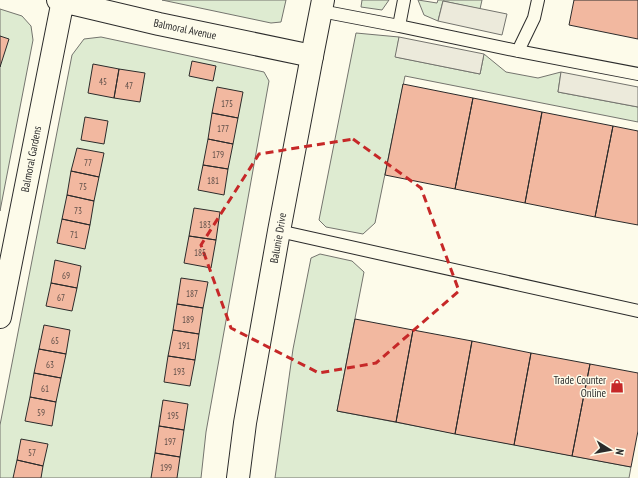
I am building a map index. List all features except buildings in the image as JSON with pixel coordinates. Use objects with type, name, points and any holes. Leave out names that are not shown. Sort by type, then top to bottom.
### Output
[{"type":"street","name":"Balmoral Avenue","points":[[61,0],[159,24],[312,56]]},
{"type":"street","name":"Balmoral Gardens","points":[[0,317],[61,0]]},
{"type":"street","name":"Balunie Drive","points":[[238,478],[245,423],[279,231],[322,6]]},
{"type":"lane","points":[[399,26],[404,0]]},
{"type":"lane","points":[[518,51],[534,18],[538,0]]},
{"type":"lane","points":[[322,6],[399,26],[638,74]]},
{"type":"lane","points":[[279,231],[638,311]]},
{"type":"highlighted area","points":[[353,139],[421,188],[459,291],[376,363],[319,373],[231,328],[201,245],[259,154]]},
{"type":"green space","points":[[162,0],[286,0],[281,22],[271,23]]},
{"type":"green space","points":[[362,0],[389,0],[382,10],[361,7]]},
{"type":"green space","points":[[418,0],[437,3],[438,0],[482,0],[480,9],[443,1],[438,21],[424,15]]},
{"type":"green space","points":[[0,9],[22,16],[31,26],[33,40],[0,211]]},
{"type":"green space","points":[[356,33],[399,37],[396,57],[480,74],[484,54],[506,72],[538,78],[561,72],[558,92],[638,107],[638,122],[405,76],[375,223],[363,234],[326,227],[319,220]]},
{"type":"green space","points":[[101,37],[264,72],[269,81],[206,432],[201,478],[0,478],[0,425],[72,55],[84,39]]},
{"type":"green space","points":[[320,254],[352,261],[364,272],[337,411],[631,467],[629,478],[275,478],[293,349],[311,258]]},
{"type":"shaded area","points":[[443,1],[507,14],[502,35],[438,21]]},
{"type":"shaded area","points":[[399,37],[484,54],[480,74],[395,57]]},
{"type":"shaded area","points":[[561,72],[638,87],[638,107],[558,92]]},
{"type":"place","name":"Trade Counter Online","points":[[617,386]]}]
